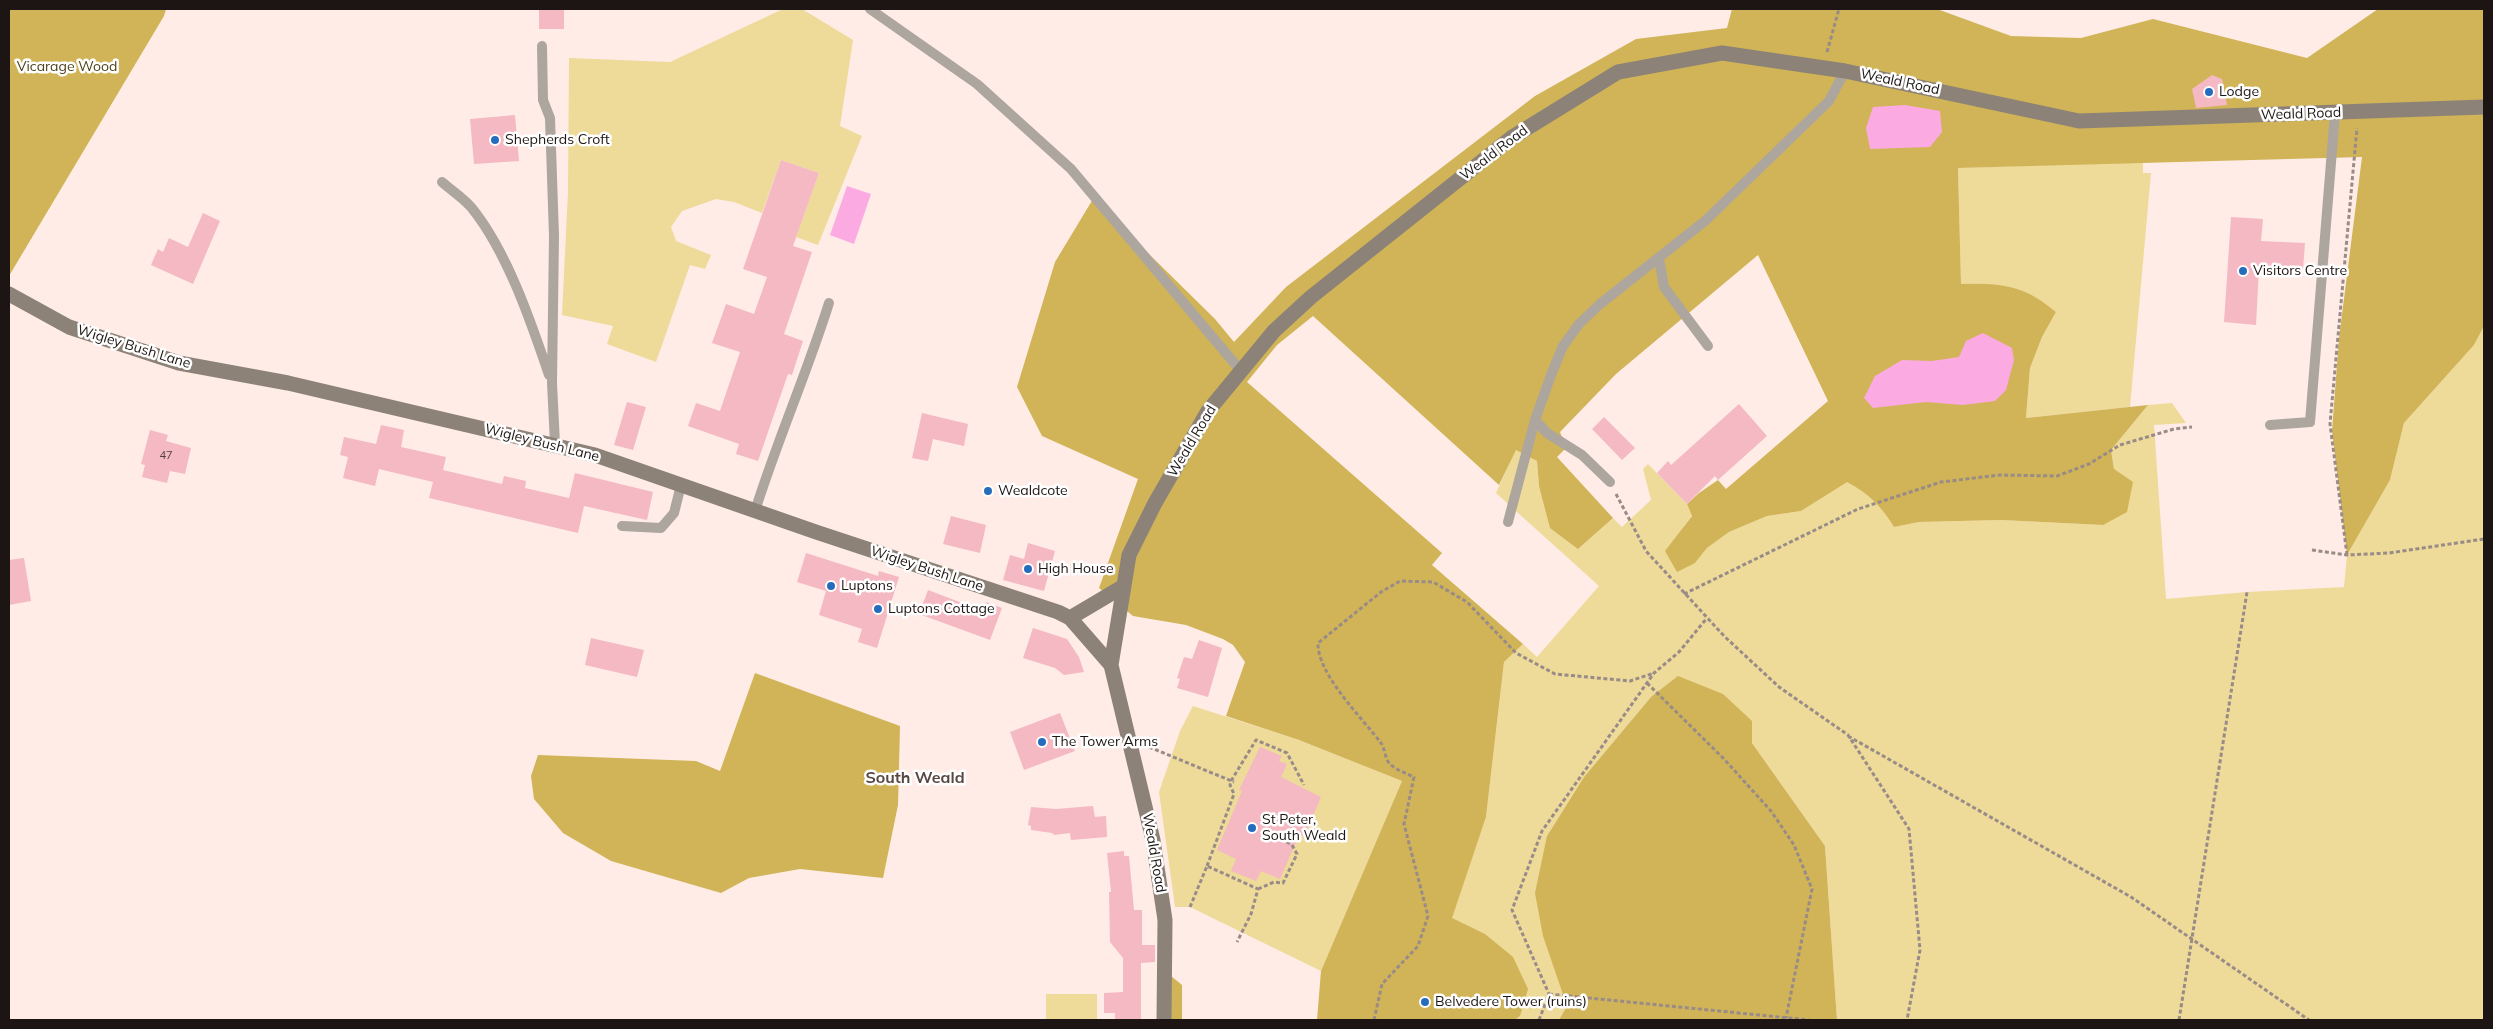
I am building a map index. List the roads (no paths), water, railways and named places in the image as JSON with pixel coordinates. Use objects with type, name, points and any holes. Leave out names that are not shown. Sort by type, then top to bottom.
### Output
[{"type":"street","name":"Weald Road","points":[[1164,1020],[1165,920],[1153,840],[1111,665],[1129,555],[1155,503],[1208,411],[1274,331],[1311,297],[1511,138],[1618,72],[1722,53],[1845,71],[2079,122],[2484,107]]},
{"type":"street","name":"Wigley Bush Lane","points":[[9,294],[69,327],[179,363],[288,383],[555,444],[595,455],[1070,618]]},
{"type":"street","points":[[1111,665],[1070,618],[1124,586]]},
{"type":"lane","points":[[870,9],[978,84],[1071,169],[1195,313],[1241,371]]},
{"type":"lane","points":[[542,46],[543,100],[550,118],[554,226],[552,383],[555,444]]},
{"type":"lane","points":[[1508,522],[1535,420],[1563,346],[1579,324],[1600,304],[1705,221],[1828,101],[1845,71]]},
{"type":"lane","points":[[2270,425],[2310,422],[2335,113]]},
{"type":"lane","points":[[442,182],[471,207],[503,259],[532,326],[552,383]]},
{"type":"lane","points":[[1659,259],[1664,287],[1708,346]]},
{"type":"lane","points":[[755,511],[770,464],[814,350],[829,302]]},
{"type":"lane","points":[[1535,420],[1547,433],[1582,455],[1610,482]]},
{"type":"lane","points":[[622,526],[661,528],[674,512],[681,485]]},
{"type":"place","name":"Lodge","points":[[2209,92]]},
{"type":"place","name":"Shepherds Croft","points":[[495,140]]},
{"type":"place","name":"Visitors Centre","points":[[2243,271]]},
{"type":"place","name":"Wealdcote","points":[[988,491]]},
{"type":"place","name":"High House","points":[[1028,569]]},
{"type":"place","name":"Luptons","points":[[831,586]]},
{"type":"place","name":"Luptons Cottage","points":[[878,609]]},
{"type":"place","name":"The Tower Arms","points":[[1042,742]]},
{"type":"place","name":"St Peter, South Weald","points":[[1252,828]]},
{"type":"place","name":"Belvedere Tower (ruins)","points":[[1425,1002]]},
{"type":"district","name":"South Weald","points":[[915,778]]},
{"type":"park label","name":"Vicarage Wood","points":[[67,67]]}]
